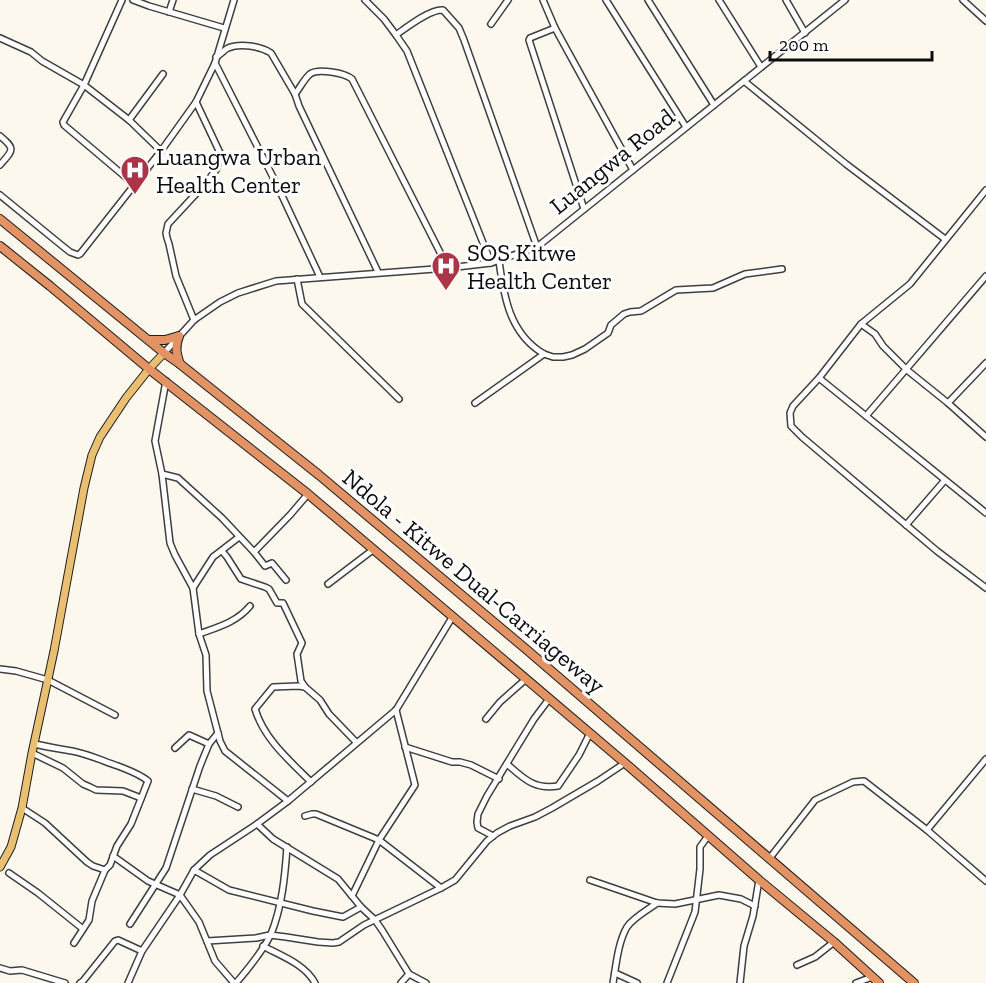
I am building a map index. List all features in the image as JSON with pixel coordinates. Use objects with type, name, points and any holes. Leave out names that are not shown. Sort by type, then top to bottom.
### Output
[{"type":"highway","name":"Ndola - Kitwe Dual-Carriageway","points":[[0,219],[164,353],[319,475],[527,650],[914,983]]},
{"type":"highway","name":"Ndola - Kitwe Dual-Carriageway","points":[[0,246],[374,549],[834,942],[875,980]]},
{"type":"highway","points":[[150,340],[165,340],[179,336]]},
{"type":"highway","points":[[179,336],[175,346],[180,364]]},
{"type":"main road","name":"Luangwa Road","points":[[0,867],[10,847],[22,808],[92,455],[100,437],[126,398],[164,353]]},
{"type":"street","points":[[122,0],[101,51],[63,122],[135,184]]},
{"type":"street","points":[[133,0],[224,28]]},
{"type":"street","points":[[169,12],[172,0]]},
{"type":"street","points":[[0,195],[70,252],[78,255],[161,152],[196,102],[215,60],[234,0]]},
{"type":"street","points":[[365,0],[384,19],[406,51],[491,263]]},
{"type":"street","points":[[491,24],[508,0]]},
{"type":"street","points":[[543,0],[555,28],[633,170]]},
{"type":"street","points":[[606,0],[686,127]]},
{"type":"street","points":[[648,0],[714,105]]},
{"type":"street","points":[[719,0],[761,67]]},
{"type":"street","points":[[786,0],[805,33]]},
{"type":"street","name":"Luangwa Road","points":[[164,353],[194,320],[220,302],[238,293],[276,281],[491,263],[537,247],[845,0]]},
{"type":"street","points":[[963,0],[986,21]]},
{"type":"street","points":[[396,35],[438,10],[443,10],[459,28],[537,247]]},
{"type":"street","points":[[555,28],[530,38],[530,40],[584,209]]},
{"type":"street","points":[[0,38],[31,52],[42,61],[84,85],[129,120],[161,152]]},
{"type":"street","points":[[215,60],[229,48],[236,46],[246,46],[271,53],[295,94],[378,272]]},
{"type":"street","points":[[215,60],[320,277]]},
{"type":"street","points":[[295,94],[311,73],[320,71],[347,75],[352,79],[448,268]]},
{"type":"street","points":[[129,120],[163,74]]},
{"type":"street","points":[[744,81],[846,164],[945,239]]},
{"type":"street","points":[[194,320],[176,276],[166,233],[168,224],[216,170],[221,155],[196,102]]},
{"type":"street","points":[[0,136],[12,147],[0,165]]},
{"type":"street","points":[[986,190],[910,284],[861,324],[819,378],[793,406],[790,413],[791,426],[802,437],[937,551],[986,588]]},
{"type":"street","points":[[499,261],[511,318],[526,341],[544,354],[553,357],[572,355],[585,349],[608,333],[611,325],[624,314],[641,311],[676,291],[713,288],[745,274],[782,269]]},
{"type":"street","points":[[297,279],[302,304],[399,399]]},
{"type":"street","points":[[867,416],[985,281]]},
{"type":"street","points":[[861,324],[875,334],[883,346],[907,370],[986,437]]},
{"type":"street","points":[[475,403],[544,354]]},
{"type":"street","points":[[948,403],[986,363]]},
{"type":"street","points":[[819,378],[986,513]]},
{"type":"street","points":[[166,381],[155,438],[162,474],[170,543],[193,588],[199,633],[206,655],[207,691],[220,741],[225,751],[288,801]]},
{"type":"street","points":[[162,474],[178,478],[222,518],[265,566],[272,563],[286,580]]},
{"type":"street","points":[[906,525],[945,480]]},
{"type":"street","points":[[254,552],[308,494]]},
{"type":"street","points":[[193,588],[213,557],[239,537]]},
{"type":"street","points":[[328,584],[374,549]]},
{"type":"street","points":[[222,551],[241,579],[265,587],[277,603],[283,603],[302,643],[297,654],[301,681],[356,742]]},
{"type":"street","points":[[199,633],[225,625],[243,615],[250,606]]},
{"type":"street","points":[[128,983],[142,951],[194,870],[210,855],[288,801],[396,710],[453,616]]},
{"type":"street","points":[[0,669],[48,680],[115,715]]},
{"type":"street","points":[[486,719],[500,702],[526,679]]},
{"type":"street","points":[[305,687],[273,687],[255,709],[263,730],[310,782]]},
{"type":"street","points":[[493,836],[481,830],[477,825],[478,813],[534,719],[549,699]]},
{"type":"street","points":[[352,896],[379,840],[415,785],[396,710]]},
{"type":"street","points":[[130,924],[166,868],[209,744],[218,733]]},
{"type":"street","points":[[507,764],[529,784],[558,786],[579,755],[590,733]]},
{"type":"street","points":[[174,748],[189,735],[209,744]]},
{"type":"street","points":[[35,744],[96,758],[146,778],[148,781],[131,824],[105,870],[92,902],[89,920],[74,943]]},
{"type":"street","points":[[405,747],[452,762],[471,765],[499,779]]},
{"type":"street","points":[[32,753],[63,768],[83,784],[96,790],[123,791],[141,798]]},
{"type":"street","points":[[927,831],[986,759]]},
{"type":"street","points":[[207,941],[270,935],[318,942],[333,943],[343,940],[364,925],[455,880],[493,836],[510,826],[534,818],[625,763]]},
{"type":"street","points":[[769,859],[815,800],[853,782],[864,781],[986,881]]},
{"type":"street","points":[[192,789],[216,796],[238,807]]},
{"type":"street","points":[[22,808],[45,823],[87,862],[105,870]]},
{"type":"street","points":[[305,816],[316,814],[379,840],[441,888]]},
{"type":"street","points":[[257,824],[273,839],[334,876],[375,920],[409,974],[426,983]]},
{"type":"street","points":[[667,983],[695,912],[701,845],[708,836]]},
{"type":"street","points":[[113,856],[148,881],[180,895],[199,922],[215,961],[235,983],[253,963],[270,935],[285,875],[287,847]]},
{"type":"street","points":[[194,870],[229,890],[313,911],[343,917],[361,907]]},
{"type":"street","points":[[9,873],[83,929]]},
{"type":"street","points":[[591,880],[657,903],[675,904],[719,895],[731,896],[755,906]]},
{"type":"street","points":[[740,983],[744,946],[755,906],[759,880]]},
{"type":"street","points":[[613,983],[616,960],[626,929],[657,903]]},
{"type":"street","points":[[80,983],[115,941],[118,940],[142,951]]},
{"type":"street","points":[[797,965],[815,957],[834,942]]},
{"type":"street","points":[[263,946],[304,968],[315,983]]},
{"type":"street","points":[[0,969],[22,970],[65,983]]},
{"type":"street","points":[[401,983],[409,974]]},
{"type":"street","points":[[615,974],[637,983]]},
{"type":"street","points":[[856,983],[875,980]]},
{"type":"place","name":"Luangwa Urban Health Center","points":[[135,196]]},
{"type":"place","name":"SOS Kitwe Health Center","points":[[446,292]]}]
